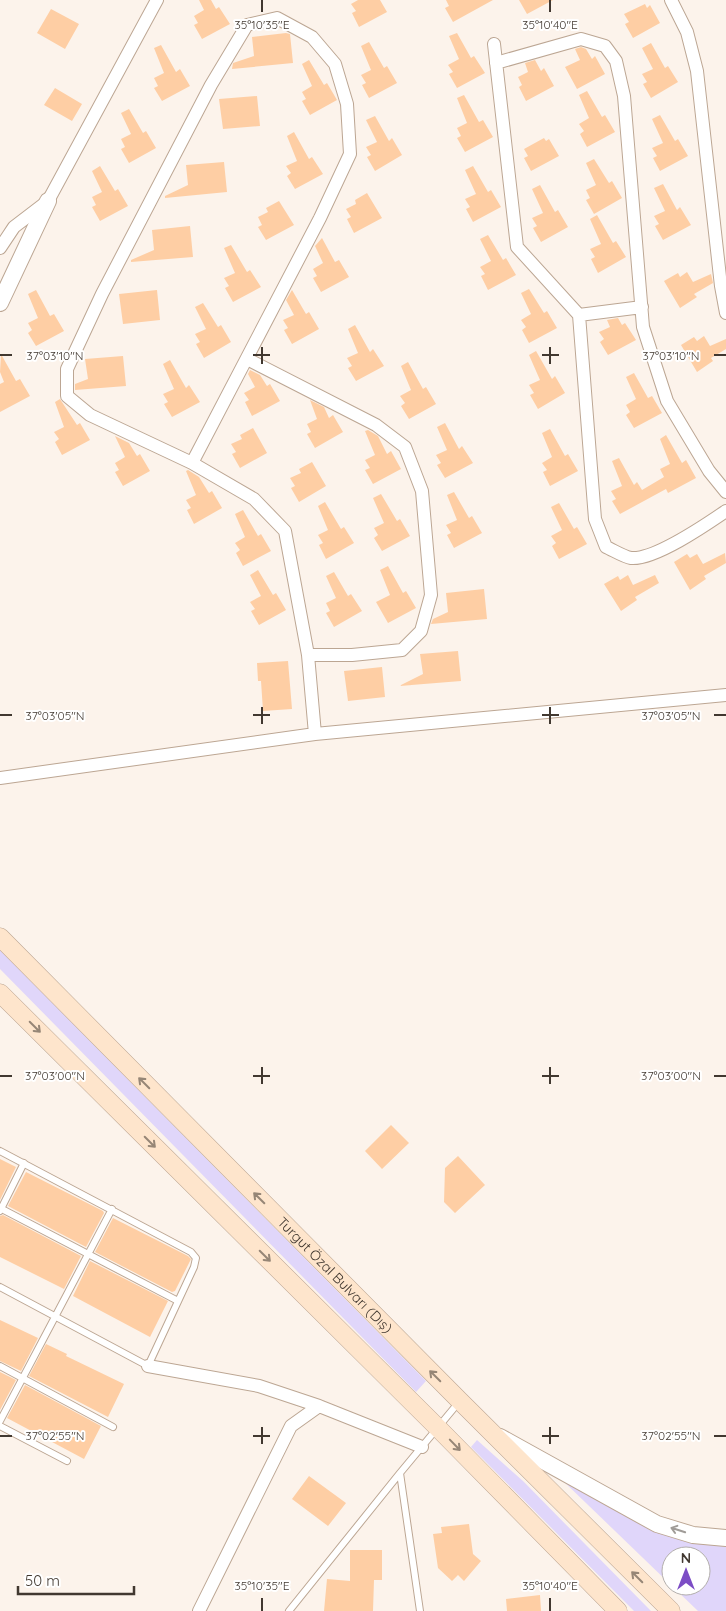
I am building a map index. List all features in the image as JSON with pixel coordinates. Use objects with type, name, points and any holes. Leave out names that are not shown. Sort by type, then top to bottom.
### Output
[{"type":"main road","name":"Turgut Özal Bulvarı (Dış)","points":[[0,937],[671,1611]]},
{"type":"main road","points":[[0,993],[438,1428],[618,1611]]},
{"type":"street","points":[[0,302],[48,201],[157,0]]},
{"type":"street","points":[[671,0],[688,32],[698,70],[720,277],[726,313]]},
{"type":"street","points":[[192,463],[320,218],[350,154],[347,104],[335,64],[312,37],[277,18],[247,25],[211,85],[102,294],[67,369],[67,396],[90,415],[192,463],[254,499],[284,531],[308,656],[316,734]]},
{"type":"street","points":[[496,63],[582,39],[605,46],[616,61],[624,96],[643,327],[667,401],[709,471],[726,492]]},
{"type":"street","points":[[494,44],[517,247],[579,315],[595,519],[606,547],[632,558],[656,552],[700,529],[726,511]]},
{"type":"street","points":[[0,248],[14,227],[48,201]]},
{"type":"street","points":[[579,315],[642,307]]},
{"type":"street","points":[[247,359],[376,425],[405,447],[422,491],[431,594],[421,631],[402,650],[352,656],[308,656]]},
{"type":"street","points":[[0,778],[316,734],[726,694]]},
{"type":"street","points":[[148,1366],[259,1386],[319,1406],[422,1447]]},
{"type":"street","points":[[199,1611],[291,1426],[319,1406]]},
{"type":"street","points":[[491,1432],[657,1524],[693,1535],[726,1538]]},
{"type":"lane","points":[[0,1151],[191,1252],[196,1258],[194,1267],[148,1366],[0,1287]]},
{"type":"lane","points":[[24,1163],[0,1209],[178,1301]]},
{"type":"lane","points":[[0,1421],[112,1209]]},
{"type":"lane","points":[[0,1366],[114,1427]]},
{"type":"lane","points":[[289,1611],[460,1401]]},
{"type":"lane","points":[[0,1426],[67,1461]]},
{"type":"lane","points":[[400,1473],[420,1611]]},
{"type":"shaded area","points":[[0,950],[426,1381],[416,1392],[0,969]]},
{"type":"shaded area","points":[[477,1440],[523,1481],[651,1611],[634,1611],[471,1447]]},
{"type":"shaded area","points":[[558,1476],[641,1520],[665,1530],[708,1544],[726,1545],[726,1611],[698,1611],[682,1596],[711,1596],[711,1546],[661,1546],[661,1575]]},
{"type":"building","points":[[199,0],[211,0],[216,9],[219,7],[230,24],[202,39],[194,25],[198,23],[194,16],[204,10]]},
{"type":"building","points":[[358,0],[380,0],[387,12],[359,27],[352,13],[356,11],[351,4]]},
{"type":"building","points":[[446,0],[493,0],[453,22],[445,8],[449,6]]},
{"type":"building","points":[[519,0],[553,0],[527,14]]},
{"type":"building","points":[[645,4],[647,8],[650,5],[660,23],[633,38],[625,24],[629,22],[624,14]]},
{"type":"building","points":[[51,9],[79,24],[65,49],[37,33]]},
{"type":"building","points":[[457,33],[471,58],[474,56],[485,73],[457,88],[449,74],[453,72],[448,65],[459,59],[449,36]]},
{"type":"building","points":[[290,34],[293,63],[232,69],[233,63],[254,56],[252,37]]},
{"type":"building","points":[[369,42],[384,68],[387,66],[397,83],[369,98],[362,85],[366,83],[361,75],[371,70],[361,46]]},
{"type":"building","points":[[651,43],[665,68],[668,66],[678,82],[651,98],[643,84],[647,82],[642,74],[653,69],[642,48]]},
{"type":"building","points":[[161,45],[176,72],[180,69],[190,86],[162,101],[154,88],[158,86],[154,78],[164,73],[154,48]]},
{"type":"building","points":[[581,47],[586,49],[592,59],[595,56],[605,74],[577,89],[565,67],[580,60],[575,49]]},
{"type":"building","points":[[309,60],[324,85],[327,83],[337,100],[310,115],[302,101],[306,99],[302,92],[312,86],[302,64]]},
{"type":"building","points":[[535,60],[541,71],[544,68],[554,86],[526,101],[519,87],[522,85],[518,77],[528,72],[525,63]]},
{"type":"building","points":[[55,88],[82,104],[72,121],[44,105]]},
{"type":"building","points":[[587,91],[602,117],[605,115],[615,132],[587,147],[580,134],[584,131],[579,124],[589,118],[579,95]]},
{"type":"building","points":[[464,95],[479,122],[483,120],[493,137],[465,152],[457,138],[461,136],[457,128],[467,123],[457,98]]},
{"type":"building","points":[[257,96],[260,126],[223,129],[219,99]]},
{"type":"building","points":[[129,109],[143,133],[146,131],[156,148],[129,163],[121,149],[125,147],[121,139],[131,134],[121,113]]},
{"type":"building","points":[[660,115],[675,141],[678,139],[688,156],[660,171],[653,158],[657,156],[652,148],[663,143],[652,119]]},
{"type":"building","points":[[375,116],[389,141],[392,138],[402,155],[375,171],[367,157],[371,155],[366,147],[377,142],[366,120]]},
{"type":"building","points":[[294,132],[309,159],[312,157],[323,174],[295,189],[287,176],[291,173],[286,166],[297,161],[287,136]]},
{"type":"building","points":[[544,138],[546,141],[549,139],[559,156],[531,171],[524,158],[528,156],[524,149]]},
{"type":"building","points":[[594,159],[609,183],[612,181],[622,198],[594,214],[586,200],[590,198],[586,190],[596,185],[586,163]]},
{"type":"building","points":[[224,162],[227,192],[165,198],[165,196],[188,185],[186,165]]},
{"type":"building","points":[[100,166],[115,191],[118,189],[128,206],[100,221],[92,207],[96,205],[92,197],[102,192],[92,171]]},
{"type":"building","points":[[473,166],[488,192],[491,190],[501,207],[473,222],[466,209],[470,207],[465,199],[476,194],[465,170]]},
{"type":"building","points":[[663,184],[677,210],[680,207],[691,225],[663,240],[655,226],[659,224],[654,216],[665,211],[654,188]]},
{"type":"building","points":[[540,185],[555,212],[558,210],[568,227],[541,242],[533,228],[537,226],[532,218],[543,213],[532,189]]},
{"type":"building","points":[[367,193],[382,218],[354,233],[347,219],[351,217],[346,209],[356,204],[355,200]]},
{"type":"building","points":[[279,201],[294,225],[266,240],[258,227],[262,225],[258,217],[268,212],[266,208]]},
{"type":"building","points":[[597,215],[613,243],[616,241],[626,257],[598,273],[591,259],[595,257],[590,249],[601,244],[590,219]]},
{"type":"building","points":[[190,226],[193,257],[131,262],[131,260],[154,250],[152,230]]},
{"type":"building","points":[[488,235],[503,260],[506,258],[516,275],[488,290],[481,276],[485,274],[480,267],[491,261],[480,239]]},
{"type":"building","points":[[322,238],[335,262],[339,260],[349,277],[321,292],[313,278],[317,276],[313,269],[323,263],[315,246]]},
{"type":"building","points":[[231,245],[247,272],[250,270],[261,287],[233,302],[225,288],[229,286],[224,278],[235,273],[224,248]]},
{"type":"building","points":[[687,272],[693,282],[711,274],[713,283],[694,294],[697,297],[680,308],[664,281],[678,273],[680,277]]},
{"type":"building","points":[[529,289],[544,313],[547,311],[557,328],[529,343],[522,330],[526,327],[521,320],[531,314],[521,293]]},
{"type":"building","points":[[36,290],[50,316],[54,314],[64,331],[36,346],[28,333],[32,330],[28,323],[38,318],[28,294]]},
{"type":"building","points":[[157,290],[160,320],[123,324],[119,294]]},
{"type":"building","points":[[292,290],[306,314],[309,312],[319,329],[292,344],[284,330],[288,328],[283,320],[294,315],[286,300]]},
{"type":"building","points":[[203,303],[218,327],[221,325],[231,342],[204,358],[196,344],[200,342],[195,334],[206,329],[195,307]]},
{"type":"building","points":[[618,318],[622,325],[625,323],[636,340],[608,355],[600,342],[604,339],[599,332],[610,327],[607,320]]},
{"type":"building","points":[[355,325],[370,352],[373,349],[384,366],[356,381],[348,368],[352,366],[347,358],[358,353],[348,329]]},
{"type":"building","points":[[704,336],[710,346],[726,339],[726,349],[711,358],[713,361],[697,372],[681,345],[694,337],[697,341]]},
{"type":"building","points":[[536,351],[552,379],[555,376],[565,393],[538,409],[530,395],[534,393],[529,385],[540,380],[529,355]]},
{"type":"building","points":[[1,354],[16,381],[20,379],[30,396],[0,412],[0,384],[4,382],[0,372]]},
{"type":"building","points":[[123,356],[126,386],[75,390],[75,384],[88,379],[85,359]]},
{"type":"building","points":[[170,360],[186,388],[189,385],[200,402],[172,417],[164,404],[168,402],[163,394],[174,389],[163,364]]},
{"type":"building","points":[[408,362],[423,389],[426,387],[436,404],[409,419],[401,406],[405,403],[400,396],[411,390],[401,366]]},
{"type":"building","points":[[250,370],[260,375],[267,386],[270,384],[280,401],[252,416],[245,402],[249,400],[244,393],[255,387],[248,374]]},
{"type":"building","points":[[634,373],[648,398],[652,396],[662,413],[634,428],[626,415],[630,412],[626,405],[636,399],[626,377]]},
{"type":"building","points":[[60,399],[77,425],[80,423],[90,440],[62,455],[55,442],[59,439],[54,432],[64,427],[55,402]]},
{"type":"building","points":[[310,400],[324,407],[329,418],[333,415],[343,432],[315,448],[307,434],[311,432],[307,424],[317,419]]},
{"type":"building","points":[[445,423],[459,449],[462,446],[473,463],[445,478],[437,465],[441,463],[436,455],[447,450],[437,427]]},
{"type":"building","points":[[253,428],[267,453],[240,468],[232,454],[236,452],[231,444],[242,439],[240,435]]},
{"type":"building","points":[[550,429],[565,456],[568,454],[578,471],[550,486],[543,472],[547,470],[542,463],[552,457],[542,433]]},
{"type":"building","points":[[368,430],[378,436],[387,454],[391,451],[401,469],[373,484],[365,470],[370,468],[365,460],[375,455],[365,431]]},
{"type":"building","points":[[666,435],[682,463],[686,460],[696,478],[668,493],[666,489],[620,514],[612,501],[616,499],[611,491],[622,486],[612,461],[619,458],[634,485],[637,482],[642,490],[664,477],[660,469],[670,464],[660,439]]},
{"type":"building","points":[[115,436],[129,443],[137,456],[140,454],[150,471],[123,486],[115,472],[119,470],[115,463],[125,457]]},
{"type":"building","points":[[312,462],[326,486],[299,502],[291,488],[295,486],[290,478],[301,473],[299,469]]},
{"type":"building","points":[[188,470],[199,477],[209,493],[212,491],[222,508],[194,524],[187,510],[191,508],[186,500],[196,495],[186,471]]},
{"type":"building","points":[[454,492],[469,518],[472,516],[482,533],[454,548],[447,535],[451,533],[446,525],[457,520],[447,495]]},
{"type":"building","points":[[381,494],[397,521],[400,519],[410,536],[382,551],[374,538],[378,535],[374,528],[384,523],[373,498]]},
{"type":"building","points":[[325,502],[341,529],[344,527],[354,543],[326,559],[319,545],[323,543],[318,535],[328,530],[318,506]]},
{"type":"building","points":[[559,503],[574,529],[577,527],[587,544],[559,559],[552,546],[556,543],[551,536],[562,530],[551,507]]},
{"type":"building","points":[[243,510],[258,536],[261,534],[271,551],[243,566],[236,553],[240,550],[235,543],[245,537],[235,514]]},
{"type":"building","points":[[725,553],[726,563],[704,576],[706,579],[690,590],[674,562],[687,554],[690,558],[697,554],[703,564]]},
{"type":"building","points":[[388,566],[403,593],[406,591],[416,608],[388,623],[376,602],[390,595],[380,570]]},
{"type":"building","points":[[258,570],[273,595],[276,593],[286,610],[259,625],[251,611],[255,609],[250,602],[261,596],[250,575]]},
{"type":"building","points":[[334,572],[348,596],[351,594],[362,611],[334,627],[326,613],[330,611],[326,603],[336,598],[326,576]]},
{"type":"building","points":[[628,575],[633,585],[655,575],[659,583],[635,597],[637,600],[621,611],[604,584],[618,576],[620,580]]},
{"type":"building","points":[[484,589],[487,619],[431,624],[433,619],[448,612],[446,593]]},
{"type":"building","points":[[458,651],[461,681],[399,686],[423,674],[420,654]]},
{"type":"building","points":[[288,661],[292,709],[263,711],[261,681],[258,681],[257,663]]},
{"type":"building","points":[[382,667],[385,697],[348,701],[344,671]]},
{"type":"building","points":[[391,1125],[409,1143],[382,1169],[365,1151]]},
{"type":"building","points":[[458,1156],[485,1185],[455,1213],[444,1202],[445,1168]]},
{"type":"building","points":[[0,1159],[16,1167],[0,1200]]},
{"type":"building","points":[[26,1172],[103,1211],[104,1213],[86,1247],[8,1206]]},
{"type":"building","points":[[3,1215],[81,1256],[64,1289],[0,1257],[0,1216]]},
{"type":"building","points":[[113,1218],[191,1259],[175,1291],[172,1292],[95,1252]]},
{"type":"building","points":[[90,1261],[168,1301],[150,1337],[73,1296]]},
{"type":"building","points":[[0,1320],[38,1338],[21,1371],[0,1361]]},
{"type":"building","points":[[46,1344],[67,1354],[66,1356],[124,1384],[108,1417],[29,1376]]},
{"type":"building","points":[[0,1372],[16,1380],[0,1410]]},
{"type":"building","points":[[25,1385],[101,1426],[84,1459],[7,1418]]},
{"type":"building","points":[[309,1476],[346,1503],[328,1526],[292,1499]]},
{"type":"building","points":[[469,1524],[473,1554],[481,1561],[464,1581],[458,1575],[452,1581],[438,1568],[433,1534],[442,1533],[441,1527]]},
{"type":"building","points":[[350,1550],[382,1550],[382,1580],[374,1580],[373,1611],[324,1611],[327,1579],[350,1581]]},
{"type":"building","points":[[540,1595],[541,1611],[507,1611],[506,1599]]}]
